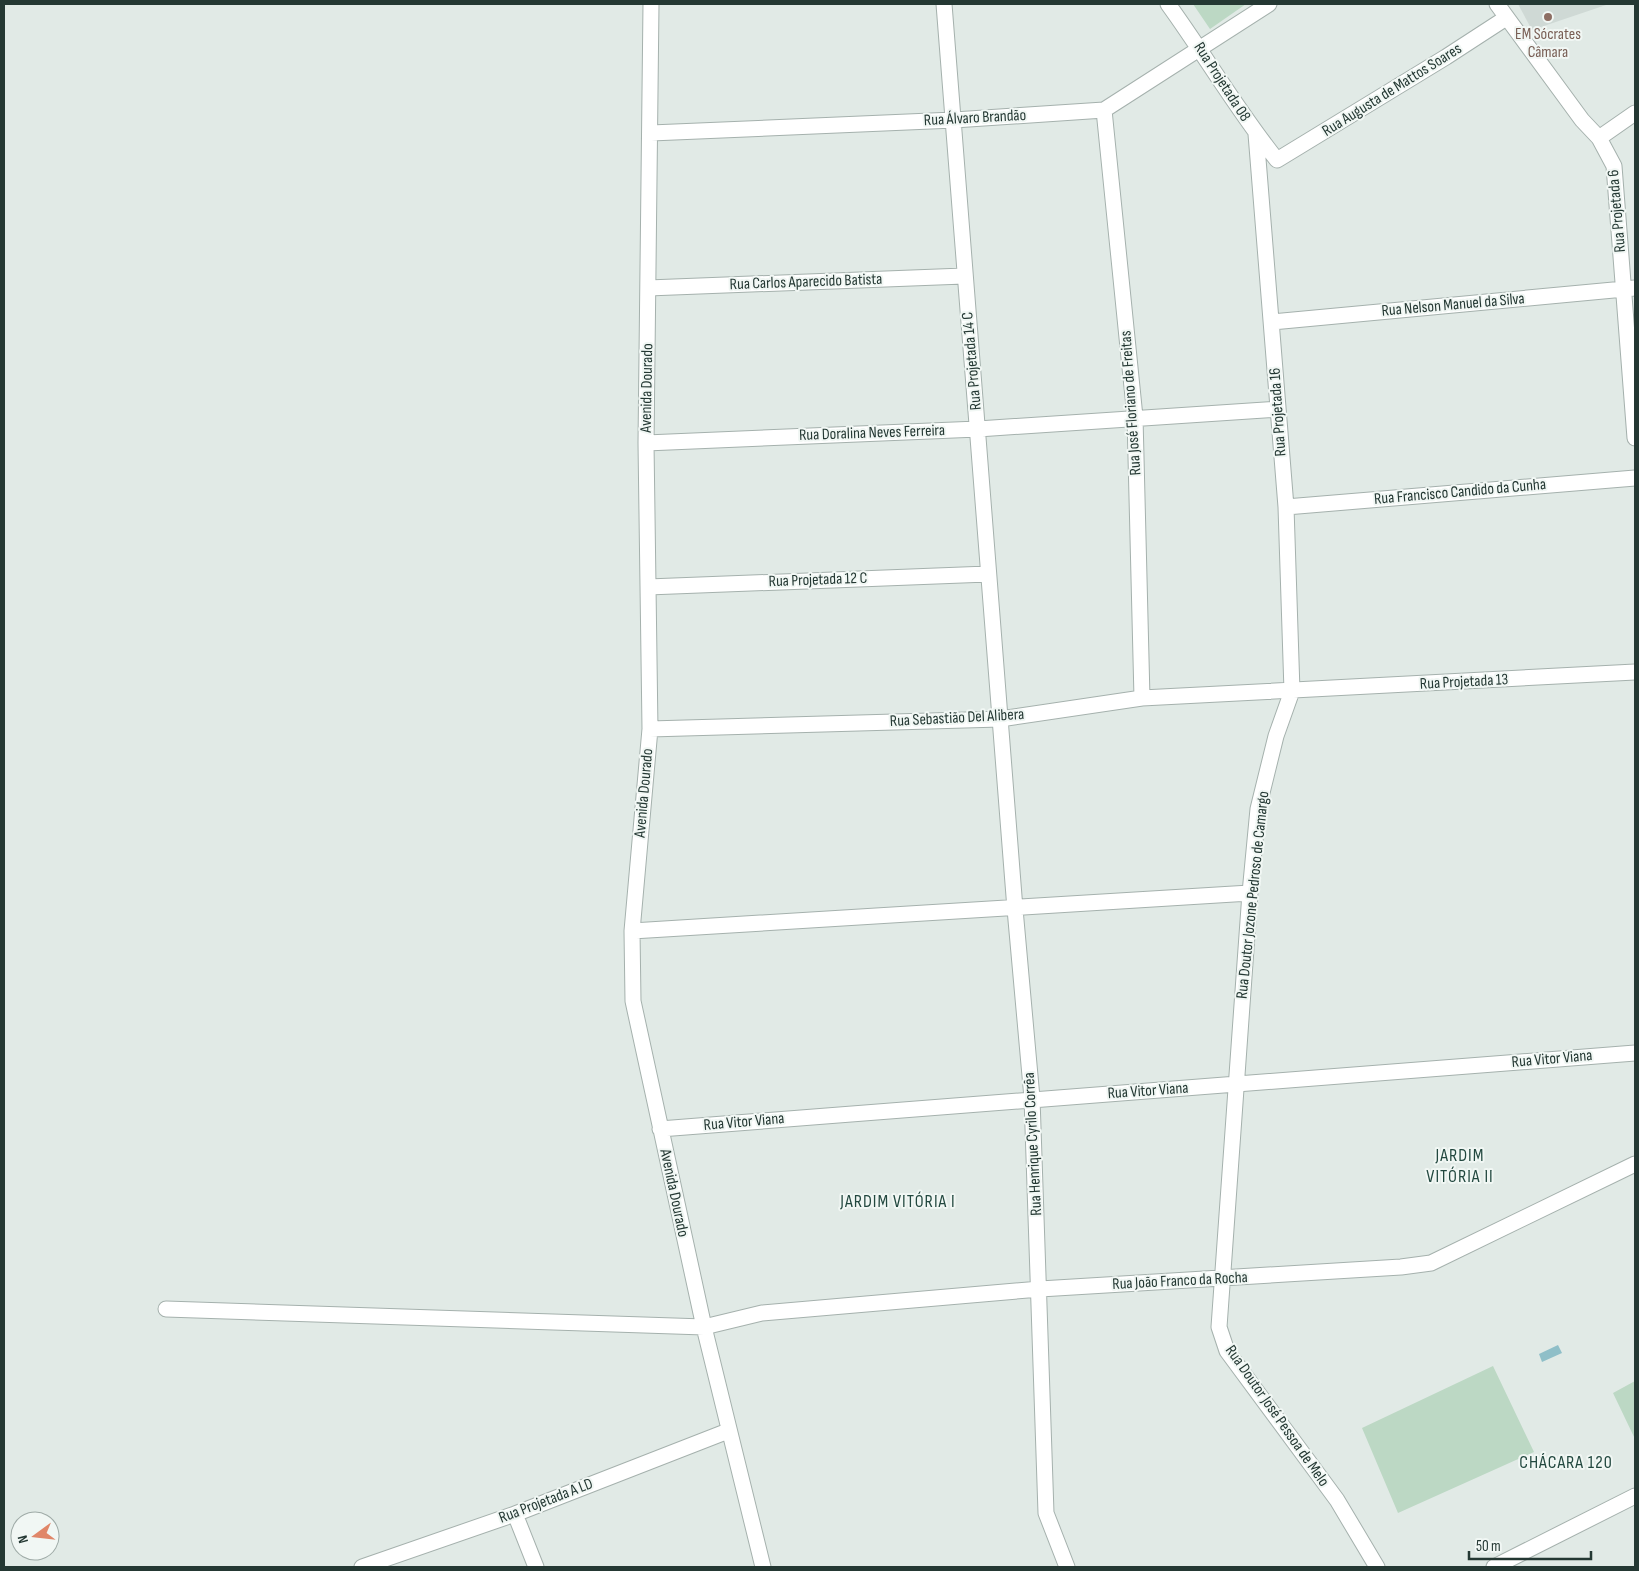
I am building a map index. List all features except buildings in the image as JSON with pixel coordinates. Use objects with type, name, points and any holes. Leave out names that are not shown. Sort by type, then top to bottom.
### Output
[{"type":"street","name":"Avenida Dourado","points":[[651,4],[646,443],[650,729],[632,931],[633,1001],[704,1327],[728,1431],[763,1567]]},
{"type":"street","name":"Rua Projetada 14 C","points":[[944,4],[1000,719]]},
{"type":"street","name":"Rua Projetada 08","points":[[1168,4],[1201,49],[1256,134],[1277,160]]},
{"type":"street","name":"Rua Álvaro Brandão","points":[[651,133],[954,120],[1104,110],[1269,4]]},
{"type":"street","name":"Rua Projetada 6","points":[[1497,4],[1532,49],[1582,120],[1599,138],[1614,166],[1629,289],[1635,438]]},
{"type":"street","name":"Rua Augusta de Mattos Soares","points":[[1277,160],[1446,57],[1506,18]]},
{"type":"street","name":"Rua José Floriano de Freitas","points":[[1104,110],[1135,417],[1142,698]]},
{"type":"street","points":[[1599,138],[1635,113]]},
{"type":"street","name":"Rua Projetada 16","points":[[1256,134],[1286,507],[1292,691]]},
{"type":"street","name":"Rua Carlos Aparecido Batista","points":[[648,288],[964,276]]},
{"type":"street","name":"Rua Nelson Manuel da Silva","points":[[1272,322],[1629,289]]},
{"type":"street","name":"Rua Doralina Neves Ferreira","points":[[646,443],[978,429],[1278,408]]},
{"type":"street","name":"Rua Francisco Candido da Cunha","points":[[1286,507],[1635,478]]},
{"type":"street","name":"Rua Projetada 12 C","points":[[648,587],[988,574]]},
{"type":"street","name":"Rua Projetada 13","points":[[1292,691],[1635,672]]},
{"type":"street","name":"Rua Sebastião Del Alibera","points":[[650,729],[1000,719],[1142,698],[1292,691]]},
{"type":"street","name":"Rua Doutor Jozone Pedroso de Camargo","points":[[1239,1044],[1258,809],[1276,736],[1292,691]]},
{"type":"street","name":"Rua Henrique Cyrilo Corrêa","points":[[1000,719],[1014,909],[1032,1098],[1040,1289],[1046,1513],[1067,1567]]},
{"type":"street","points":[[632,931],[1250,893]]},
{"type":"street","name":"Rua Doutor José Pessoa de Melo","points":[[1239,1044],[1219,1327],[1228,1351],[1336,1500],[1377,1567]]},
{"type":"street","name":"Rua Vitor Viana","points":[[660,1129],[1032,1098],[1236,1085],[1635,1053]]},
{"type":"street","name":"Rua João Franco da Rocha","points":[[166,1309],[704,1327],[762,1313],[1040,1289],[1401,1267],[1431,1263],[1635,1164]]},
{"type":"street","name":"Rua Projetada A LD","points":[[362,1567],[515,1514],[728,1431]]},
{"type":"street","points":[[1494,1567],[1635,1496]]},
{"type":"street","points":[[515,1514],[536,1567]]},
{"type":"shaded area","name":"EM Sócrates Câmara","points":[[1518,4],[1609,4],[1532,30]]},
{"type":"green space","points":[[1193,4],[1246,4],[1210,29]]},
{"type":"green space","points":[[1493,1366],[1534,1452],[1398,1513],[1362,1428]]},
{"type":"green space","points":[[1635,1381],[1635,1439],[1613,1393]]},
{"type":"water","points":[[1558,1345],[1562,1353],[1542,1362],[1539,1354]]},
{"type":"place","name":"EM Sócrates Câmara","points":[[1548,17]]},
{"type":"district","name":"JARDIM VITÓRIA II","points":[[1460,1165]]},
{"type":"district","name":"JARDIM VITÓRIA I","points":[[898,1201]]},
{"type":"district","name":"CHÁCARA 120","points":[[1566,1462]]}]
